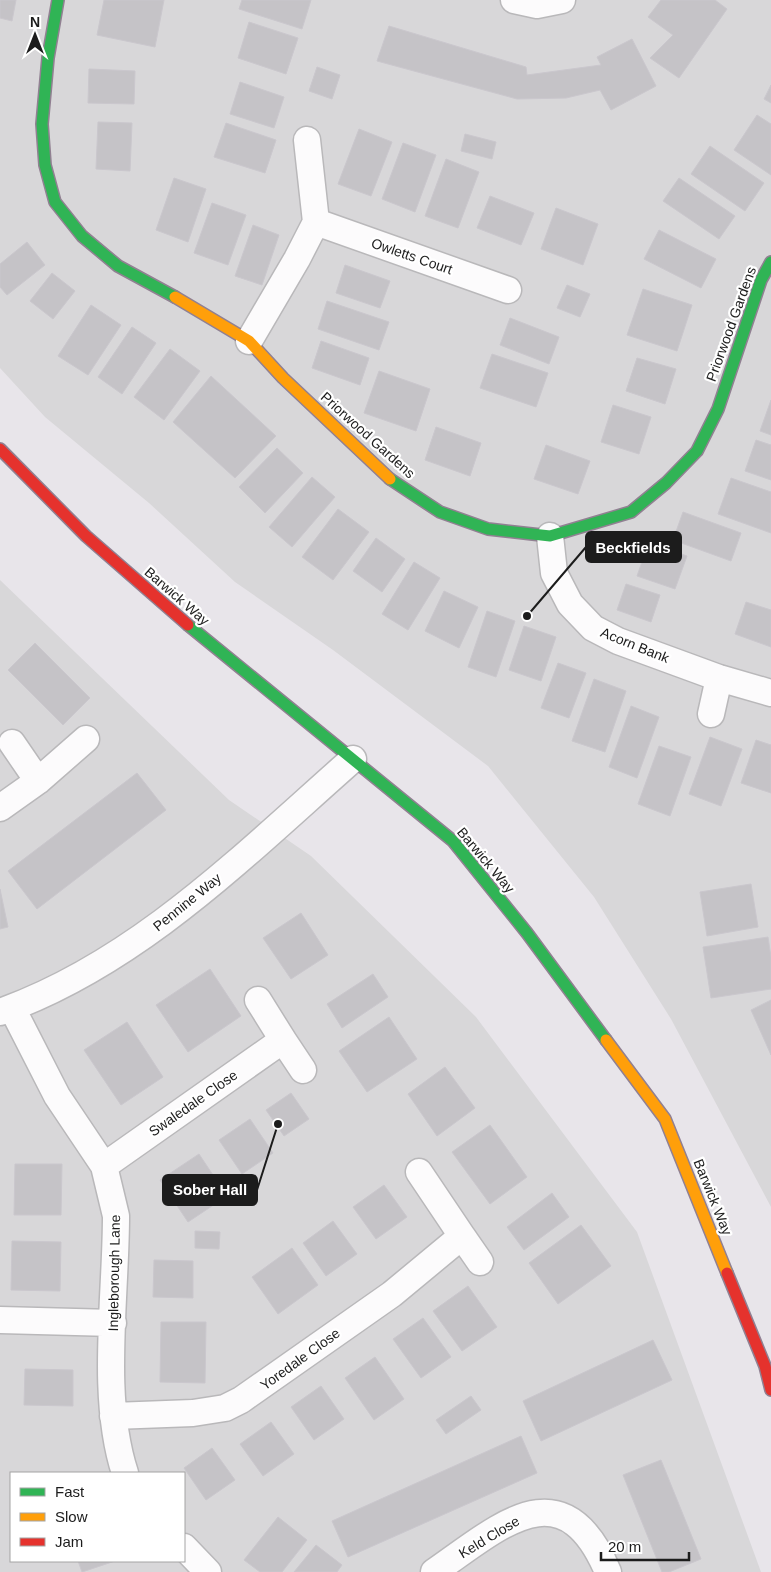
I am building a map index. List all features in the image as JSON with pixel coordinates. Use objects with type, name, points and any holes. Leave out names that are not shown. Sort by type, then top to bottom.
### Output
[{"type":"street","name":"Priorwood Gardens","points":[[58,0],[48,58],[42,124],[45,165],[55,202],[82,236],[118,266],[200,311],[249,342],[283,378],[393,481],[440,512],[488,529],[550,536],[631,512],[666,483],[697,451],[718,409],[758,288],[771,262]]},
{"type":"street","points":[[514,0],[537,6],[562,0]]},
{"type":"street","points":[[249,342],[316,222],[306,140]]},
{"type":"street","name":"Owletts Court","points":[[316,222],[508,290]]},
{"type":"street","name":"Barwick Way","points":[[0,448],[86,536],[219,652],[453,841],[527,933],[665,1119],[765,1366],[771,1390]]},
{"type":"street","name":"Acorn Bank","points":[[550,536],[554,573],[570,604],[593,628],[618,641],[719,678],[771,693]]},
{"type":"street","points":[[711,714],[719,678]]},
{"type":"street","points":[[0,808],[38,781],[86,739]]},
{"type":"street","points":[[12,743],[38,781]]},
{"type":"street","name":"Pennine Way","points":[[6,1010],[62,986],[154,929],[258,844],[353,759]]},
{"type":"street","points":[[258,1000],[303,1070]]},
{"type":"street","name":"Ingleborough Lane","points":[[6,1010],[57,1096],[104,1166],[116,1216],[113,1416],[120,1457],[125,1472]]},
{"type":"street","name":"Swaledale Close","points":[[104,1166],[283,1040]]},
{"type":"street","points":[[419,1172],[480,1262]]},
{"type":"street","name":"Yoredale Close","points":[[113,1416],[192,1413],[225,1408],[233,1404],[261,1387],[392,1294],[462,1236]]},
{"type":"street","points":[[0,1320],[113,1323]]},
{"type":"street","name":"Keld Close","points":[[434,1572],[515,1519],[532,1514],[553,1513],[578,1524],[600,1554],[608,1572]]},
{"type":"street","points":[[185,1549],[208,1572]]},
{"type":"shaded area","points":[[0,0],[771,0],[771,1207],[671,1019],[594,897],[488,766],[333,650],[235,582],[149,503],[45,417],[0,368]]},
{"type":"shaded area","points":[[0,580],[229,800],[311,856],[476,1017],[637,1232],[761,1572],[0,1572]]},
{"type":"building","points":[[0,0],[16,0],[12,21],[0,18]]},
{"type":"building","points":[[104,0],[164,0],[155,47],[97,35]]},
{"type":"building","points":[[242,0],[311,0],[302,29],[239,9]]},
{"type":"building","points":[[661,0],[715,0],[727,9],[679,78],[650,58],[673,35],[648,17]]},
{"type":"building","points":[[249,22],[298,38],[286,74],[238,58]]},
{"type":"building","points":[[389,26],[526,67],[527,75],[601,65],[597,57],[632,39],[656,86],[611,110],[600,90],[566,98],[517,99],[377,61]]},
{"type":"building","points":[[317,67],[340,75],[332,99],[309,91]]},
{"type":"building","points":[[89,69],[135,71],[134,104],[88,103]]},
{"type":"building","points":[[240,82],[284,97],[274,128],[230,114]]},
{"type":"building","points":[[771,85],[771,103],[764,99]]},
{"type":"building","points":[[757,115],[771,124],[771,175],[734,150]]},
{"type":"building","points":[[98,122],[132,123],[130,171],[96,169]]},
{"type":"building","points":[[226,123],[276,140],[265,173],[214,157]]},
{"type":"building","points":[[359,129],[392,142],[371,196],[338,184]]},
{"type":"building","points":[[465,134],[496,142],[492,159],[461,151]]},
{"type":"building","points":[[403,143],[436,155],[415,212],[382,199]]},
{"type":"building","points":[[710,146],[764,183],[745,211],[691,174]]},
{"type":"building","points":[[446,159],[479,172],[458,228],[425,216]]},
{"type":"building","points":[[174,178],[206,189],[188,242],[156,230]]},
{"type":"building","points":[[679,178],[735,216],[719,239],[663,201]]},
{"type":"building","points":[[490,196],[534,213],[521,245],[477,228]]},
{"type":"building","points":[[212,203],[246,215],[228,265],[194,253]]},
{"type":"building","points":[[556,208],[598,224],[583,265],[541,249]]},
{"type":"building","points":[[253,225],[279,235],[262,285],[235,276]]},
{"type":"building","points":[[659,230],[716,259],[701,288],[644,259]]},
{"type":"building","points":[[27,242],[45,265],[7,295],[0,287],[0,264]]},
{"type":"building","points":[[345,265],[390,281],[380,308],[336,293]]},
{"type":"building","points":[[52,273],[75,291],[53,319],[30,301]]},
{"type":"building","points":[[567,285],[590,294],[580,317],[557,308]]},
{"type":"building","points":[[643,289],[692,305],[677,351],[627,335]]},
{"type":"building","points":[[327,301],[389,322],[379,350],[318,329]]},
{"type":"building","points":[[91,305],[121,325],[88,375],[58,356]]},
{"type":"building","points":[[510,318],[559,337],[549,364],[500,345]]},
{"type":"building","points":[[132,327],[156,343],[122,394],[98,377]]},
{"type":"building","points":[[321,341],[369,358],[360,385],[312,368]]},
{"type":"building","points":[[170,349],[200,371],[164,420],[134,397]]},
{"type":"building","points":[[492,354],[548,373],[536,407],[480,388]]},
{"type":"building","points":[[637,358],[676,369],[665,404],[626,391]]},
{"type":"building","points":[[379,371],[430,389],[416,431],[364,413]]},
{"type":"building","points":[[211,376],[276,436],[235,478],[173,422]]},
{"type":"building","points":[[771,400],[771,435],[760,431]]},
{"type":"building","points":[[613,405],[651,417],[639,454],[601,442]]},
{"type":"building","points":[[436,427],[481,443],[470,476],[425,460]]},
{"type":"building","points":[[756,440],[771,445],[771,480],[745,471]]},
{"type":"building","points":[[546,445],[590,461],[578,494],[534,479]]},
{"type":"building","points":[[277,448],[303,473],[265,513],[239,487]]},
{"type":"building","points":[[312,477],[335,497],[292,547],[269,527]]},
{"type":"building","points":[[731,478],[771,492],[771,533],[718,514]]},
{"type":"building","points":[[338,509],[369,532],[333,580],[302,557]]},
{"type":"building","points":[[683,512],[741,533],[731,561],[673,540]]},
{"type":"building","points":[[376,538],[405,559],[382,592],[353,571]]},
{"type":"building","points":[[649,542],[687,556],[675,589],[637,576]]},
{"type":"building","points":[[414,562],[440,578],[408,630],[382,614]]},
{"type":"building","points":[[626,584],[660,595],[651,622],[617,610]]},
{"type":"building","points":[[444,591],[478,607],[459,648],[425,631]]},
{"type":"building","points":[[746,602],[771,610],[771,647],[735,634]]},
{"type":"building","points":[[487,611],[515,621],[496,677],[468,667]]},
{"type":"building","points":[[524,626],[556,637],[541,681],[509,670]]},
{"type":"building","points":[[35,643],[90,698],[63,725],[8,670]]},
{"type":"building","points":[[558,663],[586,673],[569,718],[541,708]]},
{"type":"building","points":[[594,679],[626,691],[605,752],[572,741]]},
{"type":"building","points":[[631,706],[659,717],[637,778],[609,767]]},
{"type":"building","points":[[710,737],[742,749],[721,806],[689,794]]},
{"type":"building","points":[[756,740],[771,745],[771,793],[741,783]]},
{"type":"building","points":[[659,746],[691,757],[670,816],[638,804]]},
{"type":"building","points":[[137,773],[166,810],[37,909],[8,871]]},
{"type":"building","points":[[751,884],[758,927],[707,936],[700,892]]},
{"type":"building","points":[[0,889],[8,927],[0,929]]},
{"type":"building","points":[[301,913],[328,955],[291,979],[263,938]]},
{"type":"building","points":[[768,937],[771,957],[771,989],[711,998],[703,947]]},
{"type":"building","points":[[210,969],[241,1016],[188,1052],[156,1005]]},
{"type":"building","points":[[373,974],[388,997],[342,1028],[327,1004]]},
{"type":"building","points":[[771,1000],[771,1055],[751,1010]]},
{"type":"building","points":[[389,1017],[417,1059],[367,1092],[339,1051]]},
{"type":"building","points":[[127,1022],[163,1077],[121,1105],[84,1050]]},
{"type":"building","points":[[445,1067],[475,1108],[437,1136],[408,1094]]},
{"type":"building","points":[[291,1093],[309,1119],[284,1136],[266,1110]]},
{"type":"building","points":[[250,1119],[273,1153],[242,1174],[219,1140]]},
{"type":"building","points":[[490,1125],[527,1177],[490,1204],[452,1152]]},
{"type":"building","points":[[199,1154],[227,1196],[188,1222],[160,1180]]},
{"type":"building","points":[[15,1164],[62,1164],[61,1215],[14,1215]]},
{"type":"building","points":[[384,1185],[407,1217],[376,1239],[353,1207]]},
{"type":"building","points":[[552,1193],[569,1217],[524,1250],[507,1227]]},
{"type":"building","points":[[333,1221],[357,1254],[326,1276],[303,1243]]},
{"type":"building","points":[[581,1225],[611,1266],[558,1304],[529,1263]]},
{"type":"building","points":[[195,1231],[220,1232],[219,1249],[195,1248]]},
{"type":"building","points":[[12,1241],[61,1242],[60,1291],[11,1290]]},
{"type":"building","points":[[292,1248],[318,1285],[278,1314],[252,1277]]},
{"type":"building","points":[[154,1260],[193,1261],[193,1298],[153,1297]]},
{"type":"building","points":[[468,1286],[497,1327],[462,1351],[433,1311]]},
{"type":"building","points":[[423,1318],[451,1357],[421,1378],[393,1339]]},
{"type":"building","points":[[161,1322],[206,1322],[205,1383],[160,1382]]},
{"type":"building","points":[[653,1340],[672,1380],[541,1441],[523,1401]]},
{"type":"building","points":[[375,1357],[404,1399],[374,1420],[345,1378]]},
{"type":"building","points":[[25,1369],[73,1370],[73,1406],[24,1405]]},
{"type":"building","points":[[321,1386],[344,1419],[314,1440],[291,1407]]},
{"type":"building","points":[[471,1396],[481,1410],[446,1434],[436,1420]]},
{"type":"building","points":[[271,1422],[294,1454],[263,1476],[240,1444]]},
{"type":"building","points":[[521,1436],[537,1473],[348,1557],[332,1521]]},
{"type":"building","points":[[212,1448],[235,1480],[206,1500],[184,1468]]},
{"type":"building","points":[[661,1460],[701,1559],[669,1572],[662,1572],[623,1475]]},
{"type":"building","points":[[278,1517],[307,1540],[282,1572],[260,1572],[244,1560]]},
{"type":"building","points":[[316,1545],[342,1565],[337,1572],[294,1572]]},
{"type":"building","points":[[78,1562],[112,1562],[82,1572]]},
{"type":"traffic: fast","points":[[58,0],[48,58],[42,124],[45,165],[55,202],[82,236],[118,266],[175,297]]},
{"type":"traffic: fast","points":[[390,479],[440,512],[488,529],[550,536],[631,512],[666,483],[697,451],[718,409],[761,280],[771,262]]},
{"type":"traffic: fast","points":[[188,625],[453,841],[527,933],[606,1040]]},
{"type":"traffic: slow","points":[[175,297],[249,341],[283,378],[390,479]]},
{"type":"traffic: slow","points":[[606,1040],[665,1119],[727,1273]]},
{"type":"traffic: jam","points":[[0,449],[86,536],[188,625]]},
{"type":"traffic: jam","points":[[727,1273],[765,1366],[771,1390]]},
{"type":"place","name":"Beckfields","points":[[527,616]]},
{"type":"place","name":"Sober Hall","points":[[278,1124]]}]
